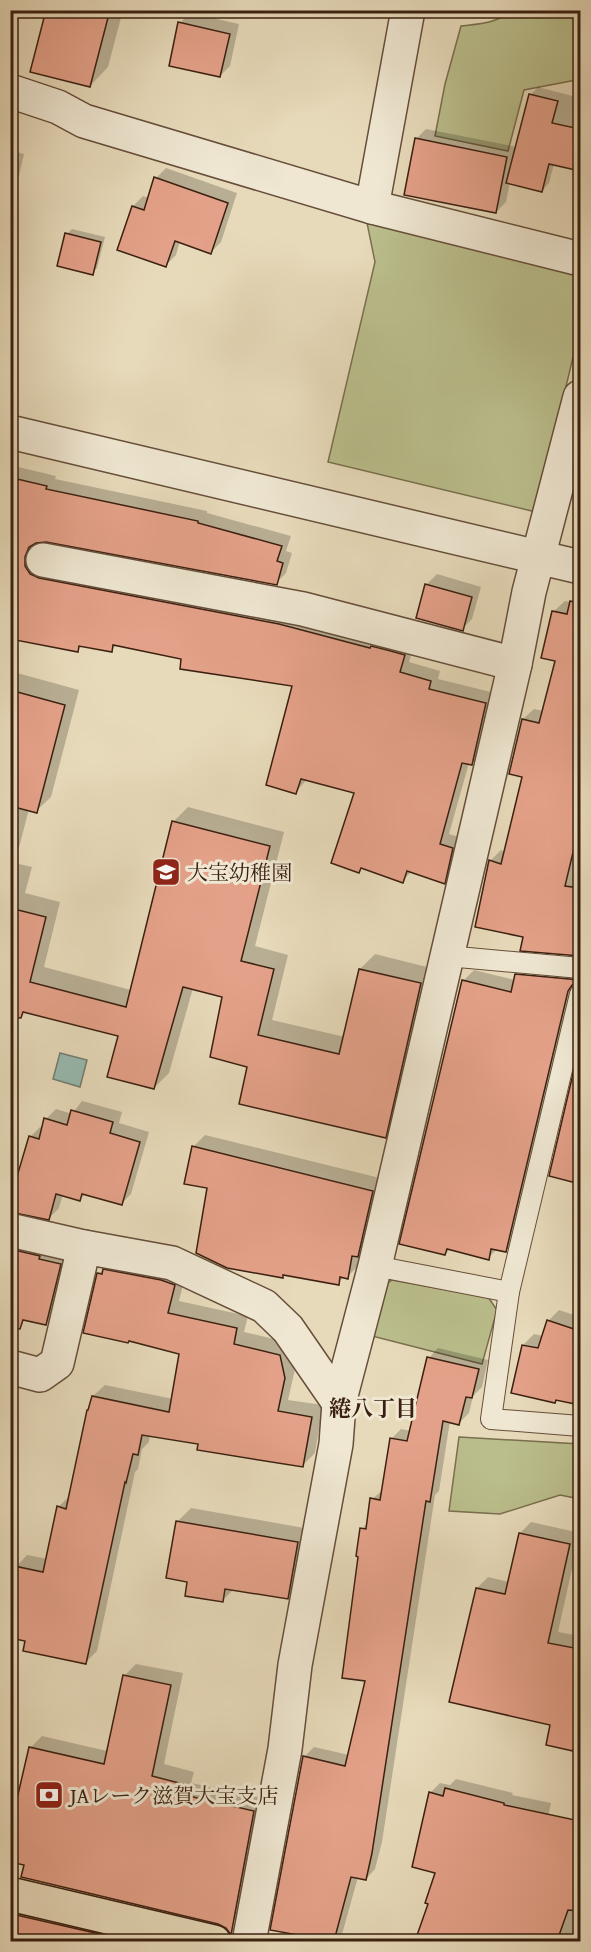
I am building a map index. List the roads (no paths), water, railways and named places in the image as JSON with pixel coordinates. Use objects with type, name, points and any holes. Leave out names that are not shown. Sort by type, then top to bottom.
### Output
[{"type":"main road","points":[[10,1894],[214,1941]]},
{"type":"street","points":[[372,207],[408,10]]},
{"type":"street","points":[[10,91],[58,107],[84,120],[372,207],[580,259]]},
{"type":"street","points":[[249,1941],[285,1749],[295,1665],[336,1444],[339,1403],[375,1266],[515,664],[529,592],[580,397]]},
{"type":"street","points":[[10,432],[580,567]]},
{"type":"street","points":[[43,560],[303,609],[515,664]]},
{"type":"street","points":[[10,1230],[84,1247],[172,1263],[264,1306],[288,1329],[339,1403]]},
{"type":"street","points":[[10,1367],[40,1375],[57,1363],[84,1247]]},
{"type":"lane","points":[[447,956],[580,968]]},
{"type":"lane","points":[[580,994],[509,1292],[491,1419],[580,1426]]},
{"type":"lane","points":[[375,1266],[509,1292]]},
{"type":"water","points":[[60,1053],[87,1060],[80,1087],[53,1079]]},
{"type":"place","name":"大宝幼稚園","points":[[166,872]]},
{"type":"place","name":"JAレーク滋賀大宝支店","points":[[49,1795]]},
{"type":"district","name":"綣八丁目","points":[[373,1408]]}]
